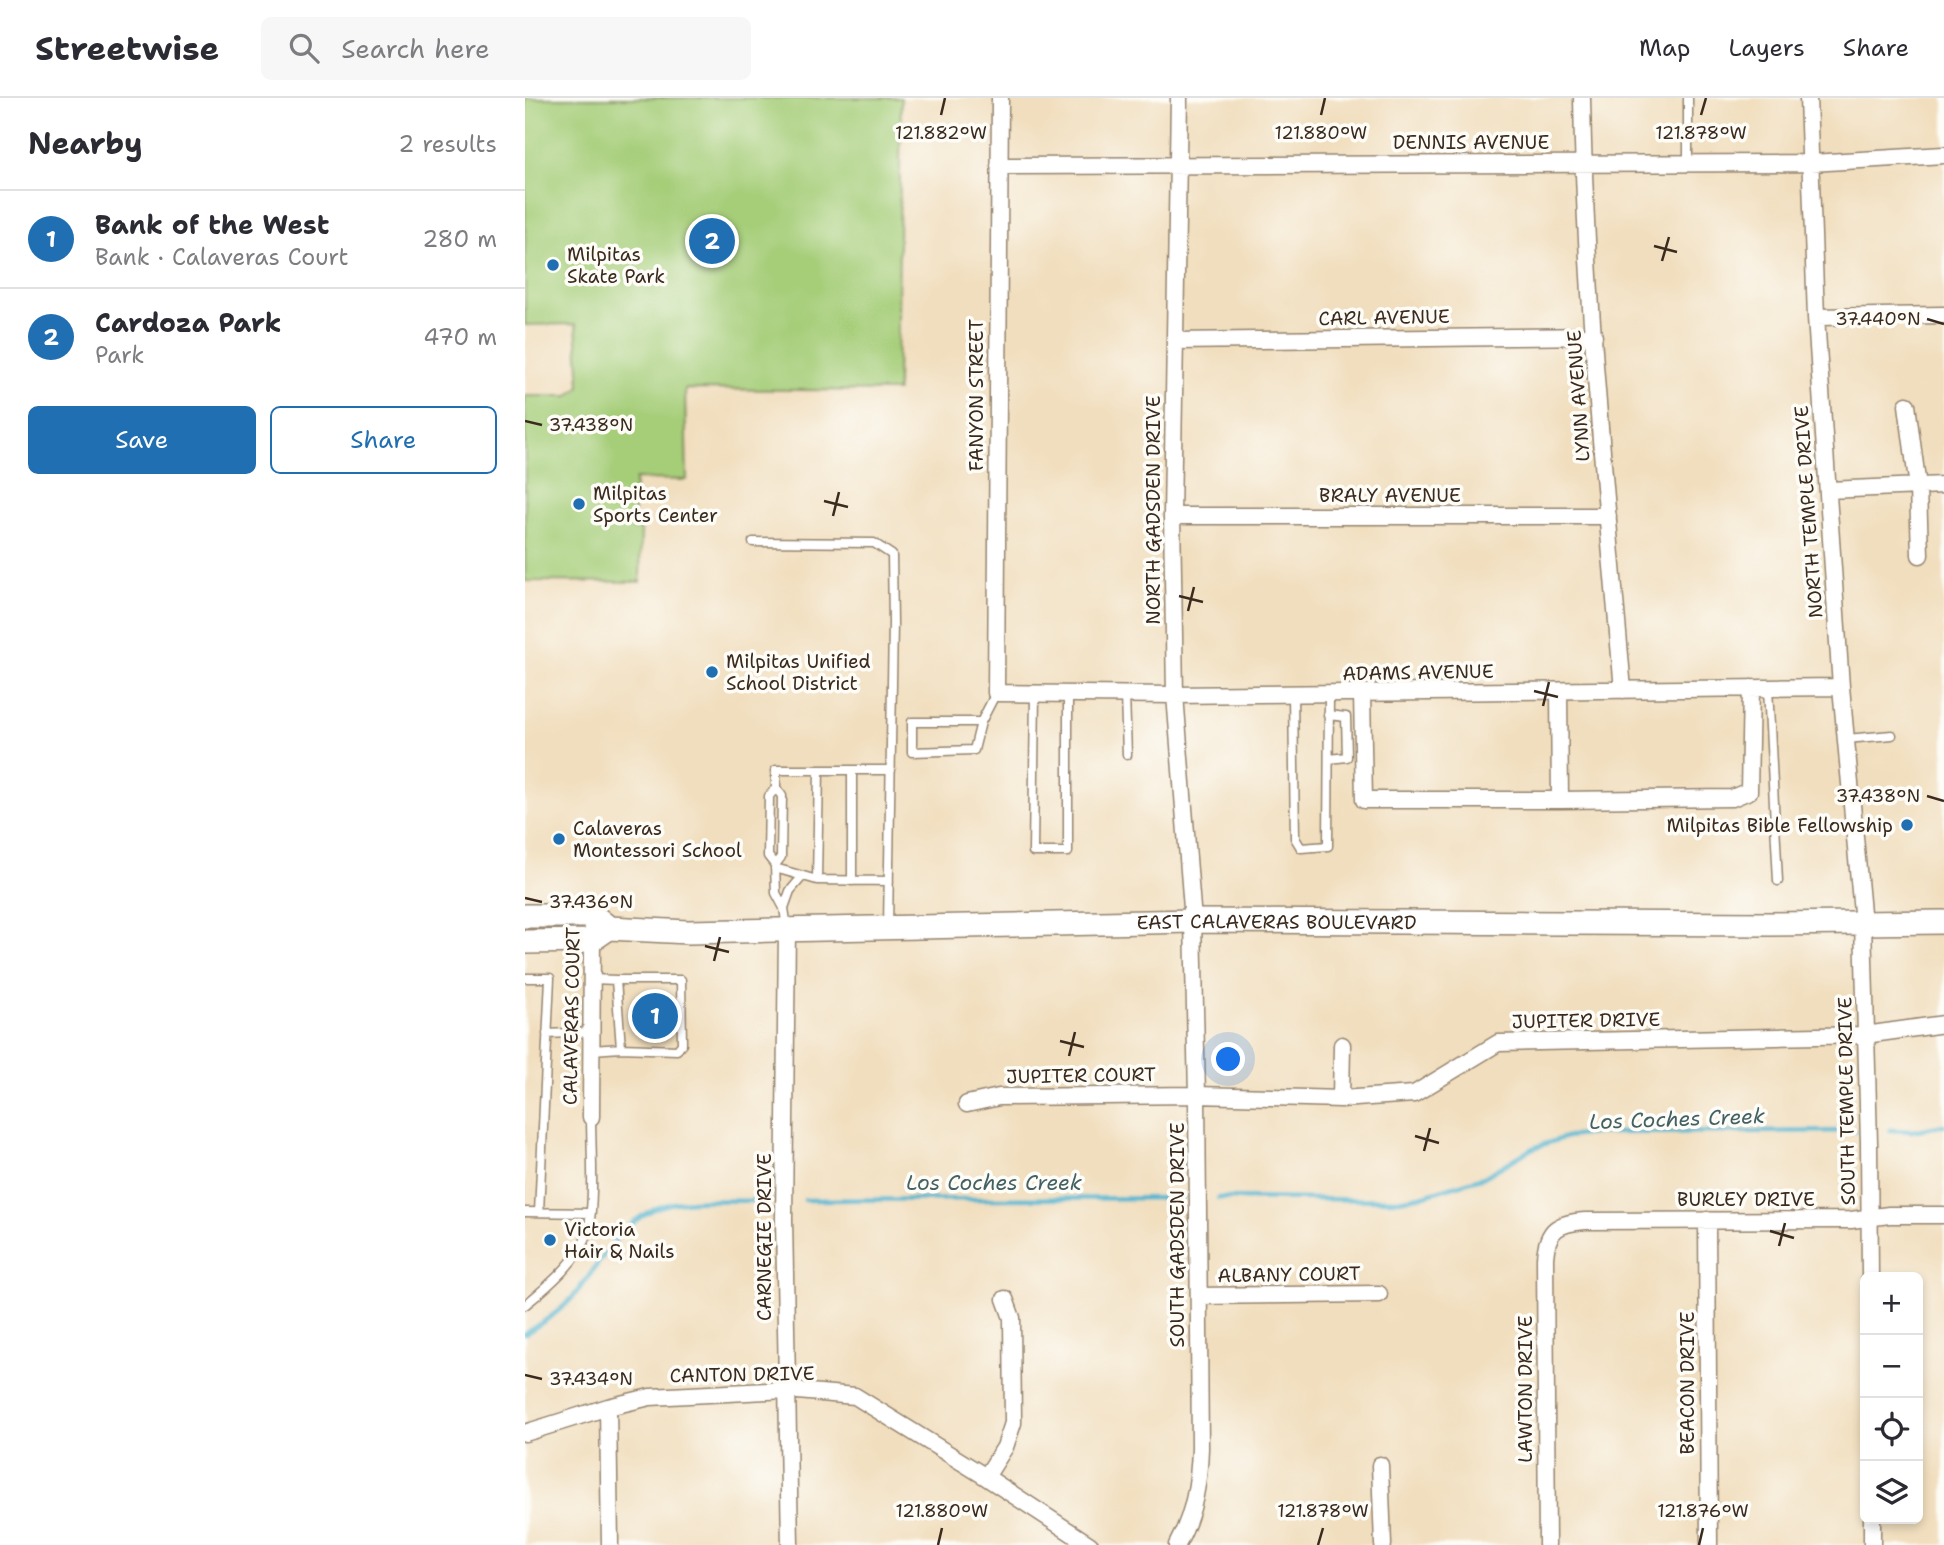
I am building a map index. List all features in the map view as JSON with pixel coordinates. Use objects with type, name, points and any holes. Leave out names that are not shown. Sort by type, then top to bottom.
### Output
[{"type":"main road","name":"EAST CALAVERAS BOULEVARD","points":[[525,916],[598,928],[688,932],[785,918],[888,926],[1192,921],[1944,922]]},
{"type":"main road","name":"EAST CALAVERAS BOULEVARD","points":[[525,942],[598,928]]},
{"type":"street","name":"FANYON STREET","points":[[996,693],[1000,98]]},
{"type":"street","name":"NORTH GADSDEN DRIVE","points":[[1179,98],[1172,516],[1175,695],[1192,921]]},
{"type":"street","name":"LYNN AVENUE","points":[[1582,98],[1583,163],[1594,336],[1623,690]]},
{"type":"street","name":"NORTH TEMPLE DRIVE","points":[[1808,98],[1816,317],[1841,687],[1863,923]]},
{"type":"street","name":"DENNIS AVENUE","points":[[999,166],[1811,163],[1944,155]]},
{"type":"street","points":[[1816,317],[1944,315]]},
{"type":"street","name":"CARL AVENUE","points":[[1175,341],[1594,336]]},
{"type":"street","points":[[1907,404],[1918,488],[1920,555]]},
{"type":"street","points":[[1828,490],[1944,485]]},
{"type":"street","name":"BRALY AVENUE","points":[[1172,516],[1608,516]]},
{"type":"street","name":"ADAMS AVENUE","points":[[996,693],[1329,694],[1841,687]]},
{"type":"street","points":[[1363,693],[1364,800],[1732,798],[1749,792],[1751,688]]},
{"type":"street","points":[[1559,691],[1560,800]]},
{"type":"street","name":"CARNEGIE DRIVE","points":[[785,918],[784,1206],[790,1545]]},
{"type":"street","name":"SOUTH GADSDEN DRIVE","points":[[1177,1545],[1191,1513],[1199,1471],[1197,1096],[1192,921]]},
{"type":"street","name":"SOUTH TEMPLE DRIVE","points":[[1863,923],[1870,1272]]},
{"type":"street","name":"CALAVERAS COURT","points":[[591,1116],[591,979],[598,928]]},
{"type":"street","name":"JUPITER DRIVE","points":[[1197,1096],[1341,1099],[1414,1094],[1498,1043],[1865,1035],[1944,1024]]},
{"type":"street","points":[[1341,1099],[1342,1045]]},
{"type":"street","name":"JUPITER COURT","points":[[967,1104],[999,1097],[1197,1096]]},
{"type":"street","name":"BURLEY DRIVE","points":[[1551,1234],[1559,1226],[1569,1222],[1851,1220],[1944,1215]]},
{"type":"street","name":"BEACON DRIVE","points":[[1707,1220],[1709,1545]]},
{"type":"street","name":"LAWTON DRIVE","points":[[1547,1545],[1545,1258],[1546,1245],[1551,1234]]},
{"type":"street","name":"ALBANY COURT","points":[[1199,1296],[1379,1294]]},
{"type":"street","points":[[986,1477],[1011,1435],[1013,1423],[1012,1318],[1005,1299]]},
{"type":"street","name":"CANTON DRIVE","points":[[525,1433],[608,1406],[650,1397],[786,1390],[855,1396],[1090,1545]]},
{"type":"street","points":[[608,1406],[610,1545]]},
{"type":"street","points":[[1380,1465],[1383,1545]]},
{"type":"street","points":[[1872,1524],[1872,1545]]},
{"type":"lane","points":[[1688,98],[1688,163]]},
{"type":"lane","points":[[753,541],[874,542],[892,555],[888,926]]},
{"type":"lane","points":[[1768,688],[1778,881]]},
{"type":"lane","points":[[982,722],[912,722],[912,752],[974,750],[982,722],[996,693]]},
{"type":"lane","points":[[1035,693],[1033,852],[1068,852],[1068,694]]},
{"type":"lane","points":[[1293,694],[1294,838],[1301,848],[1328,846],[1329,694]]},
{"type":"lane","points":[[1125,695],[1127,755]]},
{"type":"lane","points":[[1328,715],[1346,717],[1347,726],[1347,757],[1329,759]]},
{"type":"lane","points":[[1846,739],[1892,735]]},
{"type":"lane","points":[[775,867],[781,857],[782,796],[776,788],[776,770],[891,770]]},
{"type":"lane","points":[[817,880],[819,770]]},
{"type":"lane","points":[[852,770],[852,881]]},
{"type":"lane","points":[[776,788],[769,796],[768,856],[775,867],[776,893],[785,918]]},
{"type":"lane","points":[[775,867],[817,880],[889,881]]},
{"type":"lane","points":[[785,918],[790,891],[802,877]]},
{"type":"lane","points":[[525,978],[550,978],[539,1212]]},
{"type":"lane","points":[[591,979],[681,980],[682,1044],[680,1048],[592,1050]]},
{"type":"lane","points":[[616,980],[621,1048]]},
{"type":"lane","points":[[547,1034],[592,1032]]},
{"type":"lane","points":[[525,1305],[548,1287],[575,1256],[587,1234],[590,1213],[591,1116]]},
{"type":"lane","points":[[525,1212],[590,1213]]},
{"type":"green space","points":[[525,98],[901,98],[897,391],[685,389],[687,480],[635,479],[633,529],[641,529],[640,582],[525,581],[525,396],[569,396],[580,386],[576,324],[525,325]]},
{"type":"waterway","name":"Los Coches Creek","points":[[1890,1130],[1912,1131],[1944,1125]]},
{"type":"waterway","name":"Los Coches Creek","points":[[1218,1198],[1399,1200],[1484,1177],[1533,1148],[1566,1137],[1601,1133],[1855,1131]]},
{"type":"waterway","name":"Los Coches Creek","points":[[805,1200],[1184,1198]]},
{"type":"waterway","name":"Los Coches Creek","points":[[525,1334],[567,1303],[612,1244],[649,1211],[689,1201],[772,1201]]},
{"type":"place","name":"Cardoza Park","points":[[712,241]]},
{"type":"place","name":"Milpitas Skate Park","points":[[553,265]]},
{"type":"place","name":"Milpitas Sports Center","points":[[579,504]]},
{"type":"place","name":"Milpitas Unified School District","points":[[712,672]]},
{"type":"place","name":"Milpitas Bible Fellowship","points":[[1907,825]]},
{"type":"place","name":"Calaveras Montessori School","points":[[559,839]]},
{"type":"place","name":"Bank of the West","points":[[655,1016]]},
{"type":"place","name":"Victoria Hair & Nails","points":[[550,1240]]}]
